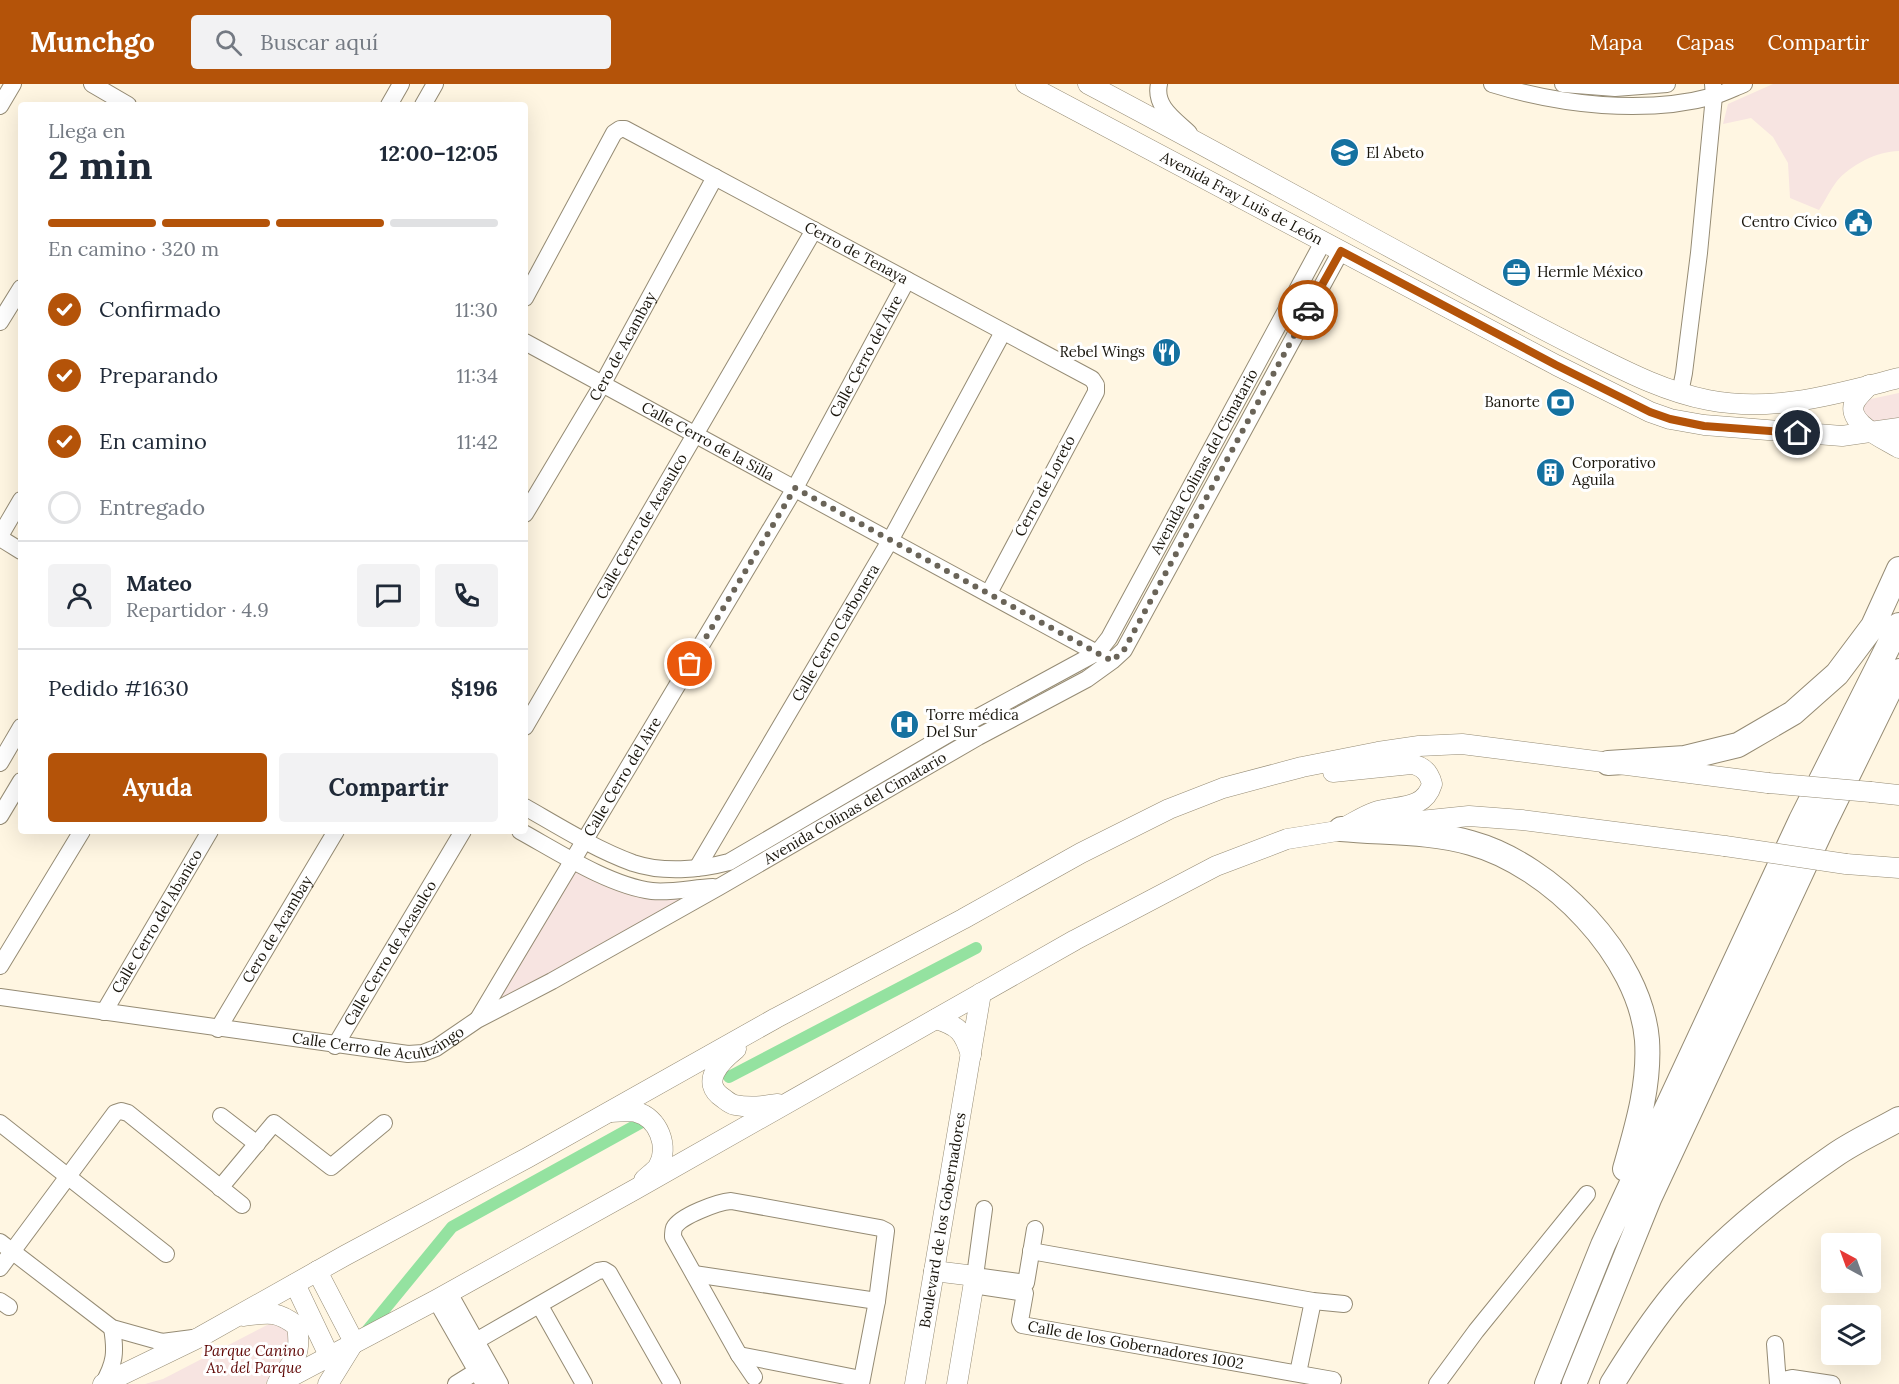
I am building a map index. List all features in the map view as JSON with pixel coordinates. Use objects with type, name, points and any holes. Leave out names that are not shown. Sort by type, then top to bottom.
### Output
[{"type":"highway","points":[[1608,763],[1685,758],[1738,745],[1792,713],[1837,674],[1873,626],[1899,569]]},
{"type":"highway","points":[[1574,1384],[1649,1199],[1813,822],[1899,596]]},
{"type":"highway","points":[[1857,709],[1899,625]]},
{"type":"highway","points":[[1852,767],[1899,671]]},
{"type":"highway","points":[[1547,1384],[1603,1245],[1813,822],[1890,711],[1899,693]]},
{"type":"highway","points":[[1341,829],[1440,837],[1472,843],[1502,855],[1533,871],[1557,889],[1604,940],[1619,963],[1632,986],[1641,1011],[1647,1038],[1647,1068],[1645,1095],[1603,1245]]},
{"type":"highway","points":[[1612,1384],[1636,1346],[1675,1293],[1727,1240],[1836,1154],[1899,1119]]},
{"type":"main road","name":"Avenida Fray Luis de León","points":[[1026,84],[1633,405],[1670,419],[1704,426],[1842,436],[1899,428]]},
{"type":"main road","name":"Avenida Fray Luis de León","points":[[1099,86],[1200,144],[1442,275],[1650,382],[1680,393],[1710,400],[1755,405],[1822,398],[1898,379]]},
{"type":"main road","points":[[1429,297],[1442,275]]},
{"type":"main road","points":[[1869,385],[1855,401],[1857,420],[1899,448]]},
{"type":"main road","points":[[103,1384],[200,1336],[776,1018],[963,919],[1081,853],[1169,809],[1222,788],[1302,767],[1378,752],[1419,746],[1462,744],[1768,783],[1899,795]]},
{"type":"main road","points":[[1302,767],[1334,772],[1411,764],[1419,766],[1430,778],[1430,790],[1421,801],[1376,812],[1341,829]]},
{"type":"main road","points":[[275,1384],[331,1370],[354,1342],[633,1190],[1084,934],[1216,866],[1287,839],[1341,829],[1469,816],[1522,820],[1846,864],[1899,868]]},
{"type":"main road","name":"Boulevard de los Gobernadores","points":[[915,1384],[981,993]]},
{"type":"main road","points":[[776,1018],[721,1061],[714,1072],[713,1084],[716,1094],[732,1105],[752,1107],[787,1103]]},
{"type":"main road","points":[[936,1018],[956,1026],[967,1042],[970,1055]]},
{"type":"main road","points":[[609,1112],[635,1112],[648,1117],[658,1129],[663,1140],[658,1166],[633,1190]]},
{"type":"main road","points":[[934,1271],[974,1280],[957,1384]]},
{"type":"main road","points":[[317,1272],[354,1342]]},
{"type":"main road","points":[[295,1284],[331,1370]]},
{"type":"main road","points":[[234,1317],[270,1313],[285,1316],[297,1326],[300,1345],[295,1362],[275,1384]]},
{"type":"street","points":[[0,106],[13,84]]},
{"type":"street","points":[[92,84],[123,102]]},
{"type":"street","points":[[391,102],[401,84]]},
{"type":"street","points":[[425,102],[435,84]]},
{"type":"street","points":[[1159,84],[1162,108],[1200,144]]},
{"type":"street","points":[[1492,84],[1557,100],[1612,105],[1656,105],[1744,84]]},
{"type":"street","points":[[1563,84],[1616,88],[1667,84]]},
{"type":"street","points":[[1680,393],[1699,253],[1713,90]]},
{"type":"street","name":"Cerro de Tenaya","points":[[528,292],[614,133],[625,129],[1092,379]]},
{"type":"street","name":"Cero de Acambay","points":[[528,509],[602,385],[715,177]]},
{"type":"street","name":"Calle Cerro de Acasulco","points":[[528,722],[697,435],[814,230]]},
{"type":"street","name":"Avenida Colinas del Cimatario","points":[[528,809],[585,841],[634,863],[668,869],[697,868],[729,862],[974,729],[1087,679],[1105,657],[1109,638],[1332,247]]},
{"type":"street","name":"Calle Cerro del Aire","points":[[477,1020],[795,488],[907,280]]},
{"type":"street","points":[[0,322],[18,293]]},
{"type":"street","name":"Calle Cerro Carbonera","points":[[697,868],[891,539],[1003,332]]},
{"type":"street","name":"Calle Cerro de la Silla","points":[[528,344],[1105,657]]},
{"type":"street","name":"Cerro de Loreto","points":[[989,592],[1096,392],[1096,385],[1092,379]]},
{"type":"street","points":[[11,515],[0,537],[18,549]]},
{"type":"street","name":"Avenida Colinas del Cimatario","points":[[526,834],[624,885],[653,891],[719,887],[974,729]]},
{"type":"street","points":[[0,763],[18,732]]},
{"type":"street","points":[[0,816],[18,786]]},
{"type":"street","points":[[0,966],[79,834]]},
{"type":"street","name":"Calle Cerro del Abanico","points":[[104,1012],[208,834]]},
{"type":"street","name":"Cero de Acambay","points":[[218,1029],[334,834]]},
{"type":"street","name":"Calle Cerro de Acasulco","points":[[335,1046],[461,834]]},
{"type":"street","name":"Calle Cerro de Acultzingo","points":[[0,998],[335,1046],[408,1054],[423,1053],[436,1048],[477,1020],[719,887]]},
{"type":"street","points":[[0,1268],[6,1246],[69,1177],[115,1113],[121,1111],[128,1113],[243,1205]]},
{"type":"street","points":[[221,1116],[257,1144]]},
{"type":"street","points":[[0,1123],[166,1254]]},
{"type":"street","points":[[220,1188],[274,1123],[331,1167],[384,1123]]},
{"type":"street","points":[[1437,1384],[1476,1331],[1587,1194]]},
{"type":"street","points":[[739,1355],[861,1381],[877,1301],[886,1231],[880,1228],[731,1201],[718,1202],[678,1223],[673,1230],[673,1237],[739,1355],[754,1377]]},
{"type":"street","points":[[984,1209],[974,1280],[1025,1288]]},
{"type":"street","name":"Calle de los Gobernadores 1002","points":[[1035,1229],[1020,1321],[1022,1325],[1333,1380]]},
{"type":"street","points":[[6,1246],[112,1328],[162,1342],[200,1336]]},
{"type":"street","points":[[1031,1251],[1313,1301],[1344,1304]]},
{"type":"street","points":[[476,1341],[604,1269],[609,1273],[672,1384]]},
{"type":"street","points":[[694,1274],[877,1301]]},
{"type":"street","points":[[442,1296],[476,1341],[483,1373]]},
{"type":"street","points":[[442,1296],[483,1373],[500,1384]]},
{"type":"street","points":[[1298,1374],[1313,1301]]},
{"type":"street","points":[[540,1306],[584,1384]]},
{"type":"street","points":[[103,1384],[111,1370],[115,1356],[112,1328]]},
{"type":"street","points":[[1775,1344],[1778,1383],[1792,1378],[1832,1384]]},
{"type":"street","points":[[456,1384],[483,1373]]},
{"type":"green space","points":[[1773,84],[1899,84],[1899,151],[1873,156],[1850,170],[1837,181],[1819,210],[1790,198],[1788,163],[1773,137],[1751,118],[1723,124],[1728,104]]},
{"type":"green space","points":[[1899,393],[1899,423],[1872,430],[1857,413],[1866,400]]},
{"type":"green space","points":[[574,860],[624,885],[719,887],[477,1020]]},
{"type":"green space","name":"Parque Canino Av. del Parque","points":[[269,1324],[285,1327],[294,1345],[285,1362],[265,1384],[145,1384],[163,1379]]},
{"type":"waterway","points":[[729,1077],[976,948]]},
{"type":"waterway","points":[[366,1332],[452,1227],[651,1117]]},
{"type":"way so far","points":[[690,664],[795,488],[1112,661],[1124,650],[1308,310]]},
{"type":"place","name":"El Abeto","points":[[1345,153]]},
{"type":"place","name":"Centro Cívico","points":[[1858,222]]},
{"type":"place","name":"Hermle México","points":[[1516,272]]},
{"type":"place","name":"Rebel Wings","points":[[1166,352]]},
{"type":"place","name":"Banorte","points":[[1561,402]]},
{"type":"place","name":"Corporativo Aguila","points":[[1551,472]]},
{"type":"place","name":"Torre médica Del Sur","points":[[905,724]]},
{"type":"route","points":[[1308,310],[1341,251],[1650,412],[1704,426],[1798,433]]}]
